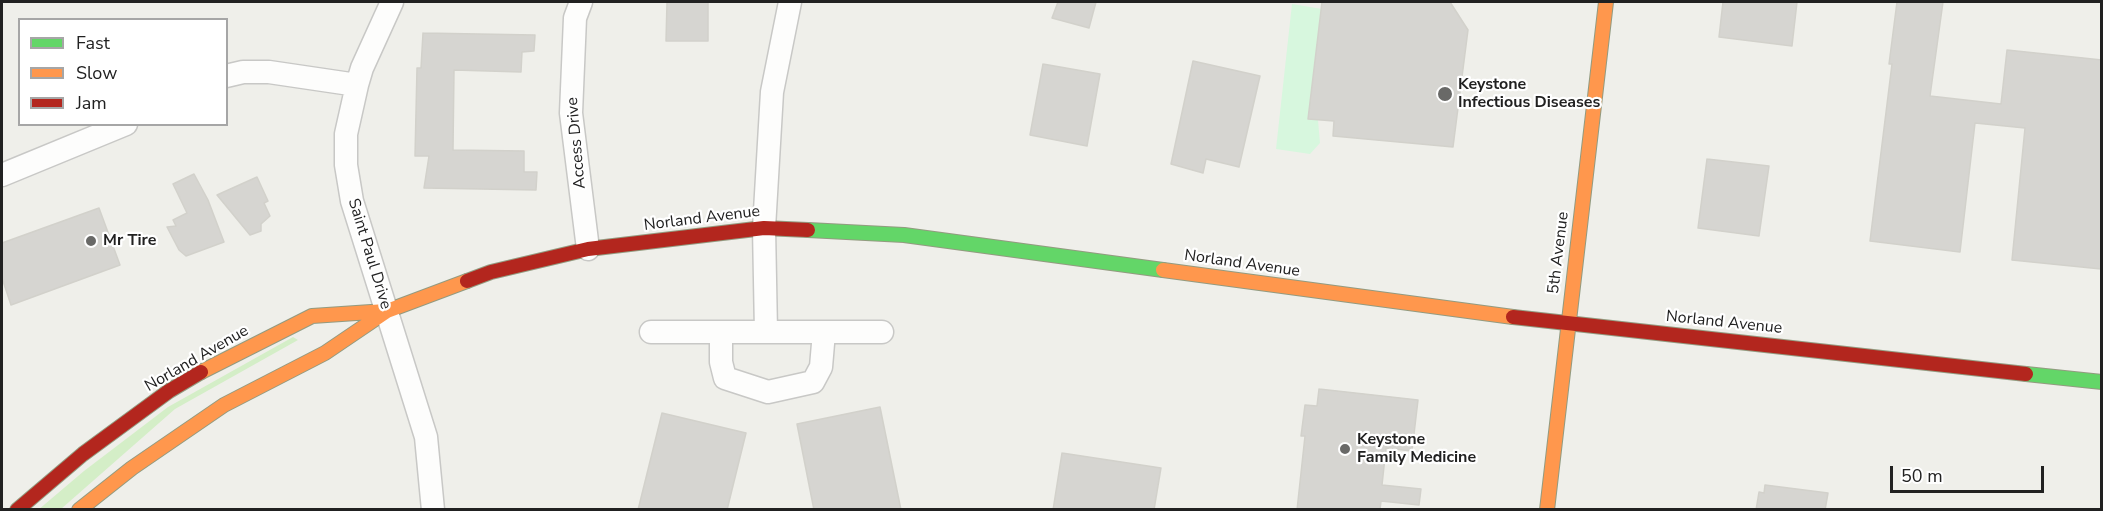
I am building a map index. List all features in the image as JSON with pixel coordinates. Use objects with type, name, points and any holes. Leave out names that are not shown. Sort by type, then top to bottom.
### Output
[{"type":"main road","name":"5th Avenue","points":[[1547,510],[1606,2]]},
{"type":"main road","name":"Norland Avenue","points":[[79,510],[132,468],[224,405],[325,353],[387,311],[491,272],[588,249],[764,228],[904,236],[1480,313],[2102,382]]},
{"type":"main road","name":"Norland Avenue","points":[[17,510],[83,454],[169,391],[222,360],[312,316],[387,311]]},
{"type":"street","name":"Saint Paul Drive","points":[[392,2],[362,68],[357,85],[346,134],[346,165],[352,201],[426,437],[433,510]]},
{"type":"street","name":"Access Drive","points":[[581,2],[575,18],[571,113],[588,249]]},
{"type":"street","points":[[766,332],[764,228],[772,92],[790,2]]},
{"type":"street","points":[[228,76],[243,72],[269,72],[357,85]]},
{"type":"street","points":[[2,175],[121,126]]},
{"type":"street","points":[[651,332],[882,332]]},
{"type":"street","points":[[721,332],[721,362],[725,378],[768,392],[813,382],[821,367],[824,332]]},
{"type":"green space","points":[[1292,4],[1322,9],[1308,119],[1318,120],[1320,143],[1310,154],[1276,149]]},
{"type":"green space","points":[[293,337],[298,340],[175,409],[61,509],[38,510],[84,471],[168,407]]},
{"type":"building","points":[[667,2],[708,2],[708,41],[666,41]]},
{"type":"building","points":[[1058,2],[1096,2],[1089,28],[1052,18]]},
{"type":"building","points":[[1322,2],[1450,2],[1468,30],[1453,147],[1333,136],[1334,121],[1308,119]]},
{"type":"building","points":[[1723,2],[1797,2],[1792,46],[1719,37]]},
{"type":"building","points":[[1897,2],[1943,2],[1930,96],[2001,104],[2007,50],[2102,60],[2101,269],[2012,260],[2025,128],[1975,123],[1960,252],[1870,241],[1892,64],[1889,64]]},
{"type":"building","points":[[423,33],[535,35],[534,51],[522,52],[521,72],[454,70],[453,150],[524,151],[524,172],[537,172],[536,190],[424,188],[429,156],[415,156],[417,68],[421,68]]},
{"type":"building","points":[[1193,61],[1260,76],[1239,167],[1206,159],[1203,173],[1171,164]]},
{"type":"building","points":[[1043,64],[1100,74],[1087,146],[1030,135]]},
{"type":"building","points":[[1707,159],[1769,166],[1759,236],[1698,228]]},
{"type":"building","points":[[194,174],[208,200],[224,242],[186,256],[179,250],[167,227],[176,226],[173,220],[187,213],[173,184]]},
{"type":"building","points":[[257,177],[268,201],[264,203],[270,216],[261,224],[261,231],[250,235],[217,195]]},
{"type":"building","points":[[99,208],[120,265],[11,305],[2,278],[2,243]]},
{"type":"building","name":"Keystone Family Medicine","points":[[1319,389],[1418,400],[1412,451],[1386,448],[1382,485],[1421,489],[1419,505],[1381,501],[1380,510],[1297,510],[1305,436],[1301,436],[1305,405],[1317,406]]},
{"type":"building","points":[[880,407],[901,510],[814,510],[797,424]]},
{"type":"building","points":[[662,413],[746,433],[727,510],[638,510]]},
{"type":"building","points":[[1062,453],[1161,468],[1154,510],[1053,510]]},
{"type":"building","points":[[1765,485],[1828,493],[1825,510],[1756,510],[1759,492],[1764,493]]},
{"type":"traffic: fast","points":[[808,230],[904,235],[1163,270]]},
{"type":"traffic: fast","points":[[2026,374],[2102,382]]},
{"type":"traffic: slow","points":[[1547,510],[1606,2]]},
{"type":"traffic: slow","points":[[1163,270],[1513,317]]},
{"type":"traffic: slow","points":[[79,510],[132,468],[224,405],[325,353],[387,311],[467,281]]},
{"type":"traffic: slow","points":[[201,372],[312,316],[386,311]]},
{"type":"traffic: jam","points":[[467,281],[491,272],[588,249],[764,228],[808,230]]},
{"type":"traffic: jam","points":[[1513,317],[2026,374]]},
{"type":"traffic: jam","points":[[17,510],[83,454],[169,391],[201,372]]},
{"type":"place","name":"Keystone Infectious Diseases","points":[[1445,94]]},
{"type":"place","name":"Mr Tire","points":[[91,241]]},
{"type":"place","name":"Keystone Family Medicine","points":[[1345,449]]}]
